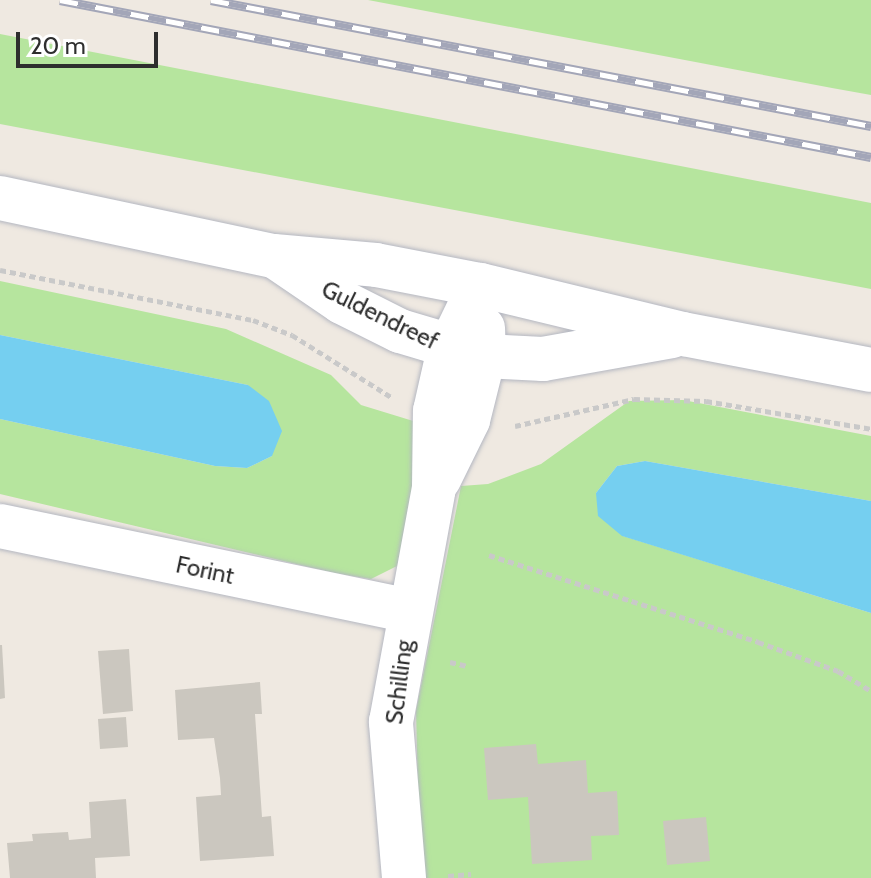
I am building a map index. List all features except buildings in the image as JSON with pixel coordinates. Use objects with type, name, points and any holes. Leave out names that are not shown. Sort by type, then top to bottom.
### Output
[{"type":"street","name":"Guldendreef","points":[[0,198],[274,256],[376,265],[480,285],[683,334],[871,370]]},
{"type":"street","name":"Guldendreef","points":[[274,256],[342,302],[467,353],[543,359],[683,334]]},
{"type":"street","name":"Schilling","points":[[404,878],[391,722],[434,488],[435,411],[467,353],[480,285]]},
{"type":"street","name":"Forint","points":[[0,526],[410,611]]},
{"type":"path","points":[[489,555],[758,642],[838,671],[871,691]]},
{"type":"green space","points":[[368,0],[871,0],[871,95],[832,88]]},
{"type":"green space","points":[[0,34],[871,203],[871,289],[0,124]]},
{"type":"green space","points":[[0,281],[226,329],[331,375],[361,405],[423,424],[411,545],[397,566],[371,579],[334,573],[0,494],[0,419],[215,466],[247,468],[272,456],[248,385],[0,335]]},
{"type":"green space","points":[[683,400],[871,436],[871,501],[645,461],[617,466],[596,493],[623,536],[871,613],[871,878],[420,878],[416,711],[461,486],[488,484],[541,464],[629,401]]},
{"type":"water","points":[[0,335],[248,385],[269,401],[282,431],[272,456],[247,468],[215,466],[0,419]]},
{"type":"water","points":[[645,461],[871,501],[871,613],[622,536],[598,516],[596,493],[617,466]]},
{"type":"railway","points":[[60,0],[871,157]]},
{"type":"railway","points":[[211,0],[871,126]]}]
